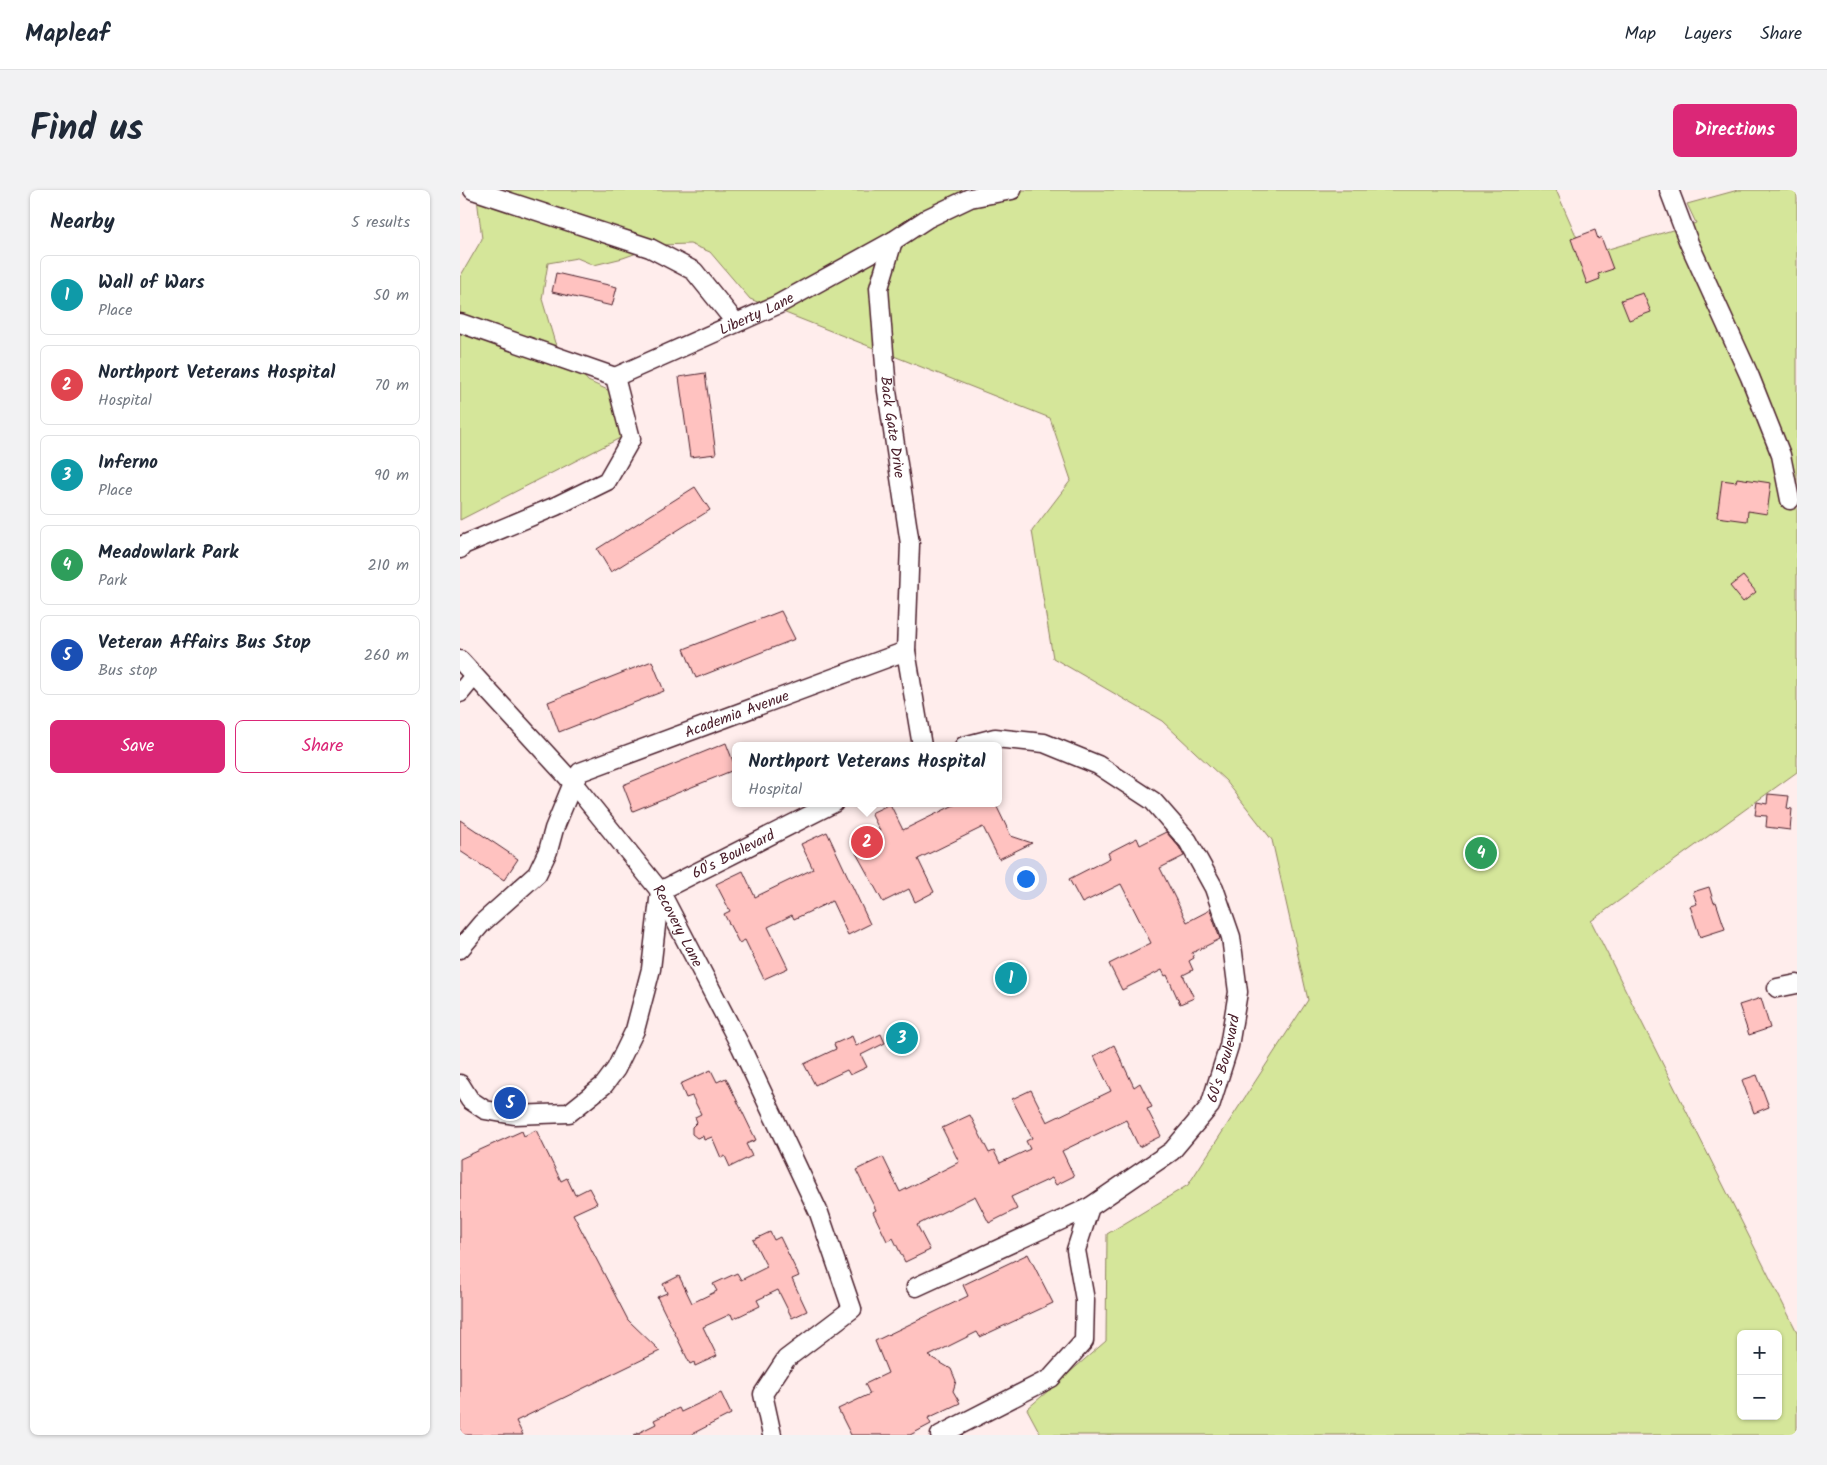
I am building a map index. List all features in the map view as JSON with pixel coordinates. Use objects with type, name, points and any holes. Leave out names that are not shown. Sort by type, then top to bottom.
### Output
[{"type":"lane","points":[[473,190],[650,248],[694,271],[736,323]]},
{"type":"lane","points":[[893,241],[928,218],[970,198],[1012,190]]},
{"type":"lane","points":[[1669,190],[1689,243],[1750,377],[1781,455],[1790,500]]},
{"type":"lane","name":"Liberty Lane","points":[[615,377],[777,305],[893,241]]},
{"type":"lane","name":"Back Gate Drive","points":[[893,241],[879,288],[887,391],[910,544],[906,651],[921,742]]},
{"type":"lane","points":[[460,323],[615,377],[631,439],[607,480],[556,506],[463,545],[460,549]]},
{"type":"lane","name":"Academia Avenue","points":[[573,783],[580,772],[906,651]]},
{"type":"lane","name":"Recovery Lane","points":[[460,660],[573,783],[660,890],[741,1047],[828,1235],[852,1309],[786,1359],[764,1394],[772,1435]]},
{"type":"lane","points":[[460,693],[474,676]]},
{"type":"lane","name":"60's Boulevard","points":[[916,1287],[1090,1207],[1172,1151],[1210,1106],[1229,1046],[1238,992],[1231,936],[1214,888],[1188,841],[1153,800],[1098,765],[1044,743],[995,738],[980,742]]},
{"type":"lane","points":[[460,949],[482,923],[537,874],[573,783]]},
{"type":"lane","name":"60's Boulevard","points":[[660,890],[826,807]]},
{"type":"lane","points":[[460,1084],[465,1103],[485,1110],[514,1115],[568,1113],[604,1085],[616,1069],[635,1030],[651,969],[660,890]]},
{"type":"lane","points":[[1777,988],[1797,984]]},
{"type":"lane","points":[[940,1435],[1051,1378],[1084,1341],[1085,1300],[1076,1250],[1090,1207]]},
{"type":"green space","points":[[476,190],[1556,190],[1585,256],[1696,223],[1687,204],[1738,190],[1797,190],[1797,772],[1591,921],[1797,1332],[1797,1435],[1041,1435],[1027,1409],[1106,1341],[1107,1234],[1188,1185],[1308,1000],[1272,840],[1226,781],[1162,721],[1053,658],[1032,531],[1071,480],[1050,418],[750,299],[710,252],[690,244],[659,245],[623,258],[594,265],[577,258],[548,263],[542,299],[555,343],[588,381],[610,391],[624,436],[460,520],[460,277],[482,239]]},
{"type":"building","points":[[1595,230],[1598,239],[1601,237],[1613,269],[1598,274],[1600,279],[1587,284],[1571,239]]},
{"type":"building","points":[[556,273],[617,287],[612,306],[552,292]]},
{"type":"building","points":[[1643,293],[1651,312],[1629,320],[1621,300]]},
{"type":"building","points":[[705,373],[716,454],[690,457],[679,377]]},
{"type":"building","points":[[1737,478],[1771,483],[1767,514],[1748,511],[1747,521],[1717,517],[1722,480],[1736,482]]},
{"type":"building","points":[[695,487],[710,510],[611,572],[597,549]]},
{"type":"building","points":[[1743,576],[1756,592],[1743,602],[1730,586]]},
{"type":"building","points":[[781,611],[795,639],[696,678],[684,649]]},
{"type":"building","points":[[652,661],[664,691],[559,732],[548,702]]},
{"type":"building","points":[[726,743],[732,759],[732,771],[633,811],[623,785]]},
{"type":"building","points":[[1768,794],[1789,796],[1787,808],[1792,809],[1790,830],[1766,827],[1767,816],[1755,815],[1757,802],[1767,804]]},
{"type":"building","points":[[884,807],[892,807],[903,830],[950,807],[997,807],[1011,836],[1032,843],[999,859],[983,827],[918,859],[934,892],[915,902],[909,889],[883,902],[856,853],[884,839],[871,813]]},
{"type":"building","points":[[460,820],[518,859],[504,880],[460,851]]},
{"type":"building","points":[[827,832],[870,924],[848,935],[832,901],[794,919],[792,915],[768,927],[788,968],[764,979],[745,940],[739,943],[724,914],[730,911],[716,884],[743,871],[755,897],[813,869],[801,844]]},
{"type":"building","points":[[1166,832],[1184,856],[1160,868],[1187,922],[1210,910],[1220,939],[1192,953],[1194,958],[1189,961],[1193,970],[1183,975],[1194,998],[1180,1004],[1167,975],[1165,976],[1162,970],[1122,990],[1109,964],[1151,943],[1121,884],[1082,903],[1069,879],[1110,858],[1108,853],[1137,838],[1140,845]]},
{"type":"building","points":[[1709,887],[1725,929],[1700,937],[1690,906],[1697,904],[1693,892]]},
{"type":"building","points":[[1761,998],[1770,1028],[1749,1035],[1739,1005]]},
{"type":"building","points":[[881,1034],[885,1043],[861,1055],[867,1067],[850,1075],[847,1070],[815,1085],[804,1064],[836,1049],[834,1044],[852,1036],[856,1046]]},
{"type":"building","points":[[1114,1045],[1134,1087],[1140,1083],[1152,1107],[1147,1109],[1161,1136],[1139,1147],[1126,1120],[1062,1151],[1074,1176],[1056,1185],[1052,1178],[1011,1197],[1017,1209],[989,1223],[975,1196],[917,1225],[930,1250],[905,1262],[893,1238],[887,1241],[873,1212],[876,1210],[856,1170],[883,1157],[900,1192],[959,1162],[942,1128],[970,1115],[989,1153],[994,1151],[1000,1163],[1030,1149],[1026,1141],[1032,1138],[1012,1099],[1031,1090],[1047,1122],[1111,1091],[1094,1056]]},
{"type":"building","points":[[711,1070],[717,1082],[726,1078],[756,1140],[746,1144],[752,1156],[730,1167],[725,1156],[721,1158],[712,1137],[704,1140],[703,1136],[697,1138],[692,1134],[692,1127],[697,1122],[695,1117],[701,1114],[692,1096],[686,1098],[680,1084]]},
{"type":"building","points":[[1757,1075],[1769,1107],[1754,1113],[1742,1080]]},
{"type":"building","points":[[536,1130],[561,1181],[567,1178],[575,1195],[589,1188],[597,1203],[573,1214],[628,1320],[660,1351],[516,1421],[523,1435],[460,1435],[460,1159],[522,1131],[524,1136]]},
{"type":"building","points":[[770,1232],[774,1240],[780,1237],[799,1276],[792,1279],[807,1311],[792,1318],[778,1290],[757,1300],[760,1306],[733,1319],[731,1314],[703,1327],[717,1356],[695,1366],[694,1362],[690,1364],[657,1297],[667,1293],[663,1284],[679,1276],[692,1303],[717,1291],[713,1284],[737,1273],[741,1280],[767,1267],[753,1240]]},
{"type":"building","points":[[1028,1254],[1053,1303],[980,1337],[977,1332],[929,1356],[951,1369],[956,1381],[953,1391],[960,1403],[928,1418],[931,1424],[910,1435],[851,1435],[838,1409],[870,1394],[865,1384],[888,1373],[875,1341],[968,1296],[963,1285]]},
{"type":"building","points":[[721,1393],[731,1414],[690,1435],[634,1435],[656,1424],[654,1420],[679,1408],[681,1412]]},
{"type":"place","name":"Northport Veterans Hospital","points":[[867,842]]},
{"type":"place","name":"Meadowlark Park","points":[[1481,853]]},
{"type":"place","name":"Wall of Wars","points":[[1011,978]]},
{"type":"place","name":"Inferno","points":[[902,1038]]},
{"type":"place","name":"Veteran Affairs Bus Stop","points":[[510,1103]]}]
